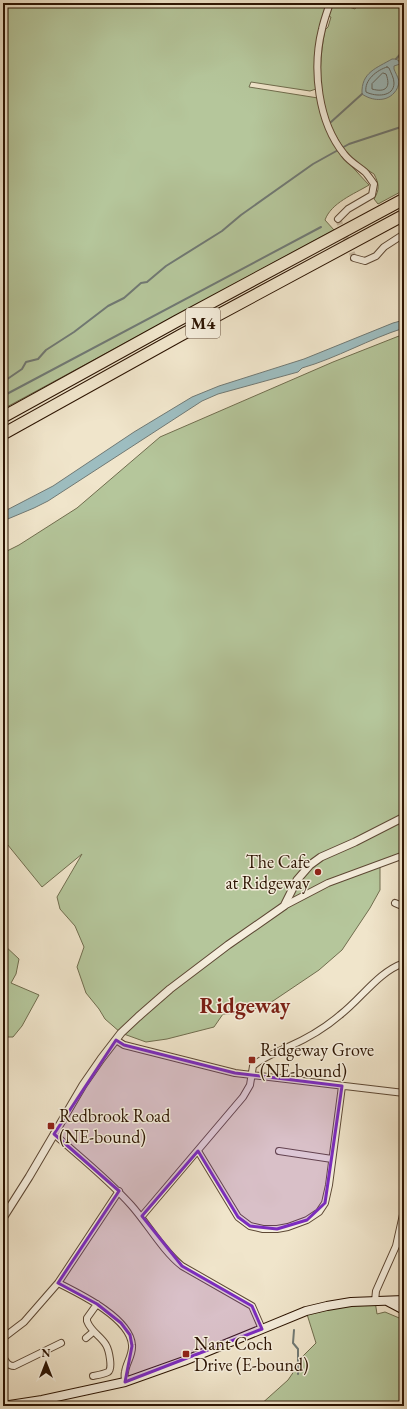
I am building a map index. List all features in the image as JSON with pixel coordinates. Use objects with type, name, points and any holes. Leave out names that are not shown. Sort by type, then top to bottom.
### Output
[{"type":"highway","name":"M4","points":[[3,417],[177,321],[404,199]]},
{"type":"highway","name":"M4","points":[[3,434],[181,335],[404,215]]},
{"type":"main road","points":[[3,1406],[42,1400],[125,1382],[184,1361],[306,1311],[327,1306],[375,1301],[404,1300]]},
{"type":"main road","points":[[387,1301],[404,1310]]},
{"type":"street","points":[[330,3],[322,31],[318,64],[319,95],[325,121],[344,154],[365,172],[374,184],[372,195],[348,209],[338,219]]},
{"type":"street","points":[[354,258],[365,261],[376,256],[384,247],[404,234]]},
{"type":"street","points":[[284,906],[297,880],[310,865],[321,856],[355,842],[404,817]]},
{"type":"street","points":[[3,1218],[83,1085],[116,1040],[138,1017],[170,989],[228,945],[284,906],[328,883],[404,855]]},
{"type":"street","points":[[395,903],[402,906],[404,905]]},
{"type":"street","points":[[142,1216],[243,1097],[250,1085],[253,1066],[261,1059],[313,1034],[342,1014],[383,975],[394,967],[404,963]]},
{"type":"street","points":[[116,1040],[124,1045],[228,1072],[404,1093]]},
{"type":"street","points":[[198,1151],[238,1218],[250,1226],[263,1229],[288,1227],[308,1220],[319,1212],[325,1204],[329,1185],[342,1086]]},
{"type":"street","points":[[54,1134],[119,1191],[142,1216],[174,1260],[252,1306],[262,1329]]},
{"type":"street","points":[[279,1151],[332,1159]]},
{"type":"street","points":[[3,1338],[24,1322],[58,1282],[119,1191]]},
{"type":"street","points":[[375,1301],[376,1291],[399,1237],[404,1210]]},
{"type":"street","points":[[58,1282],[86,1296],[97,1304],[121,1323],[130,1335],[132,1346],[125,1372],[125,1382]]},
{"type":"street","points":[[93,1376],[111,1370],[106,1344],[94,1332],[87,1321],[87,1318],[97,1304]]},
{"type":"street","points":[[86,1338],[94,1332]]},
{"type":"street","points":[[3,1356],[8,1364],[14,1366],[61,1343]]},
{"type":"highlighted area","points":[[116,1040],[124,1045],[235,1073],[342,1086],[325,1203],[307,1220],[277,1229],[250,1226],[238,1217],[198,1151],[142,1216],[182,1266],[252,1306],[262,1329],[125,1382],[132,1346],[130,1335],[121,1323],[97,1304],[58,1283],[119,1191],[54,1134]]},
{"type":"green space","points":[[3,3],[328,3],[320,26],[316,89],[310,91],[251,82],[249,87],[318,98],[344,158],[369,185],[338,204],[328,214],[325,220],[334,230],[3,409]]},
{"type":"green space","points":[[330,3],[338,3],[355,9],[358,3],[404,3],[404,190],[378,204],[374,199],[378,186],[374,174],[360,166],[345,150],[335,135],[328,119],[321,85],[321,67],[325,30],[328,27],[331,17],[327,16]]},
{"type":"green space","points":[[404,334],[404,855],[380,864],[380,890],[342,950],[319,970],[273,1001],[245,1013],[223,1014],[214,1027],[167,1039],[146,1042],[121,1033],[105,1019],[86,993],[77,967],[84,947],[75,926],[60,909],[57,897],[82,854],[42,887],[3,839],[3,553],[19,545],[77,508],[160,437],[333,362]]},
{"type":"green space","points":[[3,944],[19,959],[16,974],[11,983],[39,995],[22,1026],[13,1037],[3,1037]]},
{"type":"green space","points":[[375,1301],[377,1314],[385,1312],[404,1320],[404,1406],[259,1406],[288,1380],[299,1364],[301,1358],[316,1343],[306,1311]]},
{"type":"water","points":[[392,59],[396,59],[400,64],[394,66],[399,81],[395,92],[387,98],[379,100],[362,94],[362,87],[367,76],[376,68]]},
{"type":"water","points":[[404,320],[404,328],[302,368],[298,372],[218,394],[202,401],[48,501],[3,521],[3,512],[53,486],[134,432],[192,397],[219,386],[304,359],[393,323]]},
{"type":"waterway","points":[[396,59],[404,50]]},
{"type":"waterway","points":[[331,122],[362,94]]},
{"type":"waterway","points":[[3,382],[22,369],[26,362],[38,359],[46,350],[74,332],[108,306],[124,298],[141,283],[147,282],[166,266],[222,231],[241,215],[313,164],[349,144],[404,126]]},
{"type":"waterway","points":[[3,396],[321,227]]},
{"type":"waterway","points":[[294,1330],[293,1343],[298,1349],[298,1374]]},
{"type":"tunnel","points":[[338,219],[354,258]]},
{"type":"place","name":"The Cafe at Ridgeway","points":[[318,872]]},
{"type":"place","name":"Ridgeway Grove (NE-bound)","points":[[252,1060]]},
{"type":"place","name":"Redbrook Road (NE-bound)","points":[[51,1126]]},
{"type":"place","name":"Nant Coch Drive (E-bound)","points":[[186,1354]]},
{"type":"district","name":"Ridgeway","points":[[245,1005]]}]
